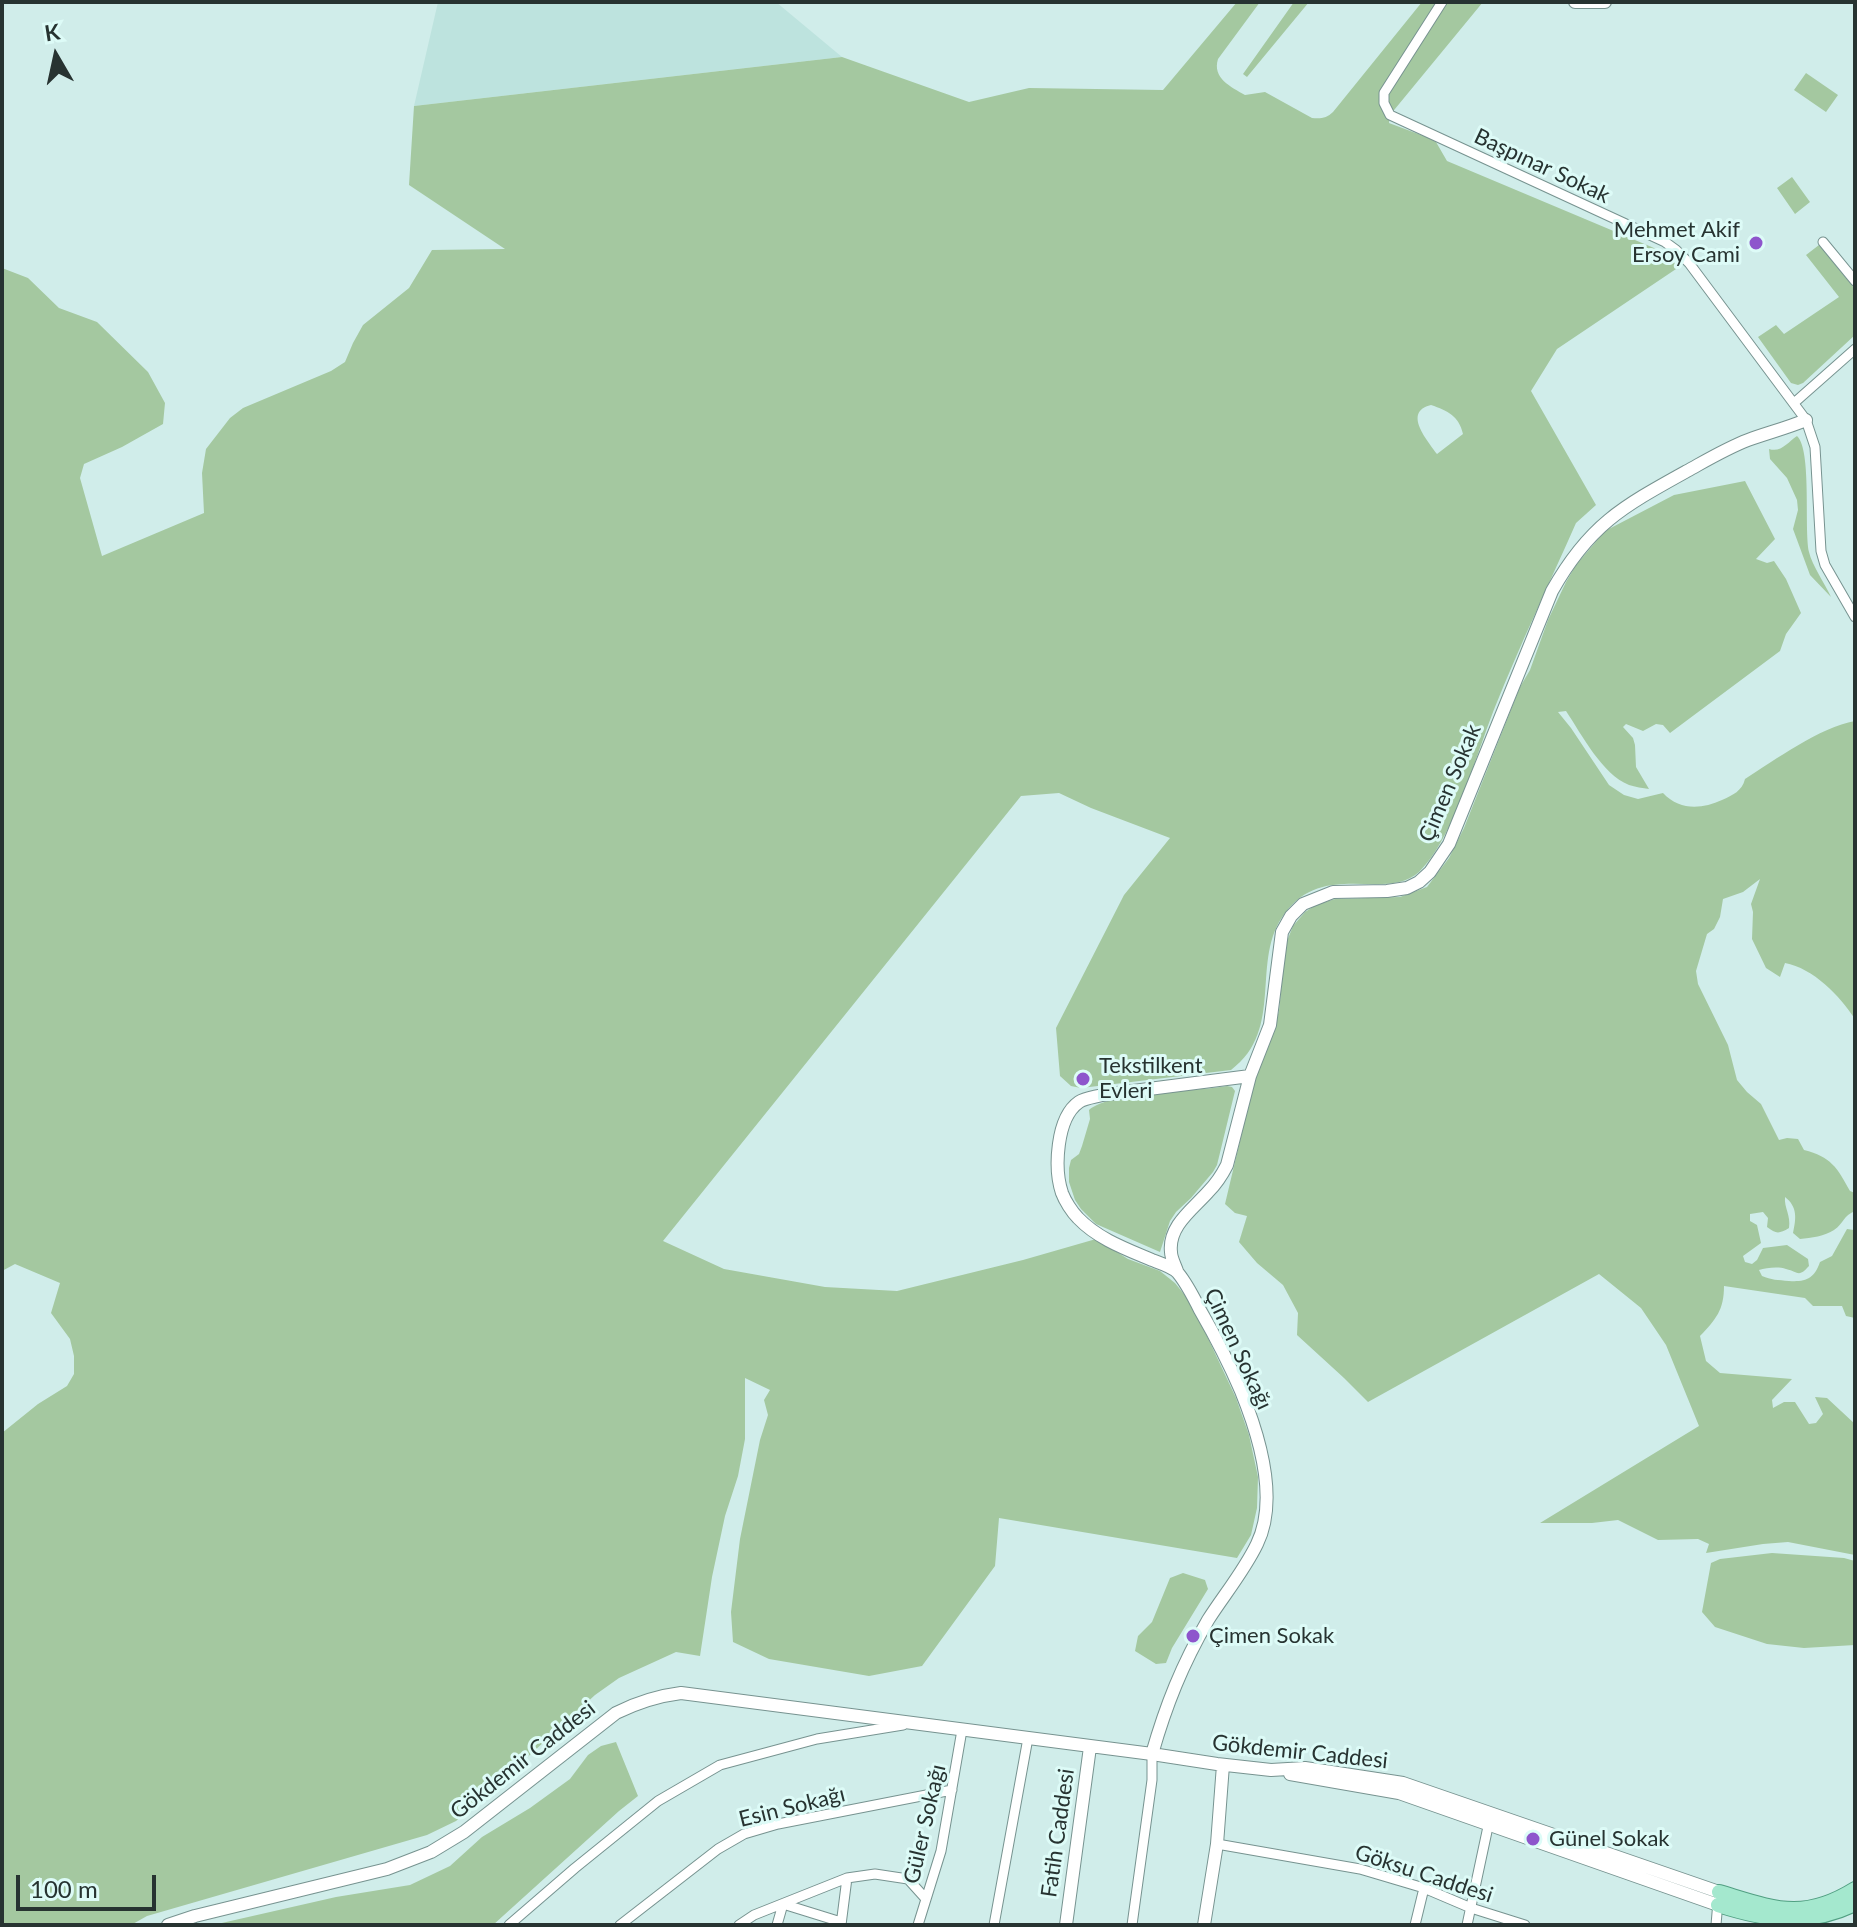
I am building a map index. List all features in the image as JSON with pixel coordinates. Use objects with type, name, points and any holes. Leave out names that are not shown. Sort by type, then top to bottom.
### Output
[{"type":"main road","points":[[1575,2],[1605,2]]},
{"type":"main road","name":"Çimen Sokak","points":[[1177,1271],[1171,1252],[1172,1238],[1184,1216],[1209,1192],[1227,1165],[1250,1076],[1270,1025],[1282,932],[1291,916],[1303,904],[1325,894],[1407,888],[1430,872],[1449,844],[1544,608],[1570,560],[1612,515],[1747,440],[1806,420]]},
{"type":"main road","name":"Çimen Sokağı","points":[[1152,1754],[1166,1705],[1186,1661],[1259,1540],[1267,1501],[1267,1479],[1242,1393],[1177,1271],[1106,1240],[1079,1219],[1063,1196],[1057,1159],[1064,1124],[1079,1102],[1102,1095],[1250,1076]]},
{"type":"main road","name":"Gökdemir Caddesi","points":[[168,1925],[387,1869],[431,1852],[475,1824],[616,1713],[640,1701],[681,1693],[1223,1765],[1271,1770],[1305,1768],[1403,1783],[1490,1820],[1718,1899]]},
{"type":"main road","name":"Fatih Caddesi","points":[[1066,1925],[1090,1747]]},
{"type":"main road","points":[[1204,1925],[1217,1844],[1223,1765]]},
{"type":"main road","points":[[1718,1899],[1792,1910],[1824,1904],[1855,1889]]},
{"type":"main road","points":[[1718,1899],[1758,1918],[1781,1922]]},
{"type":"main road","points":[[1763,1925],[1817,1920],[1855,1904]]},
{"type":"street","name":"Başpınar Sokak","points":[[1442,2],[1384,93],[1384,103],[1390,115],[1665,242],[1689,263],[1806,420],[1815,447],[1821,551],[1825,565],[1855,617]]},
{"type":"street","points":[[1823,242],[1855,281]]},
{"type":"street","points":[[1794,403],[1855,349]]},
{"type":"street","name":"Gökdemir Caddesi","points":[[509,1925],[658,1801],[720,1765],[817,1739],[910,1724]]},
{"type":"street","name":"Güler Sokağı","points":[[918,1925],[941,1851],[962,1730]]},
{"type":"street","points":[[994,1925],[1028,1738]]},
{"type":"street","name":"Çimen Sokağı","points":[[1132,1925],[1152,1780],[1152,1754]]},
{"type":"street","name":"Esin Sokağı","points":[[620,1925],[685,1873],[744,1834],[778,1824],[952,1790]]},
{"type":"street","points":[[1467,1925],[1490,1820]]},
{"type":"street","name":"Göksu Caddesi","points":[[1217,1844],[1360,1869],[1424,1888],[1471,1908],[1524,1925]]},
{"type":"street","points":[[739,1925],[754,1915],[847,1878],[875,1874],[908,1879],[926,1899]]},
{"type":"street","points":[[783,1904],[841,1924],[847,1878]]},
{"type":"street","points":[[1415,1925],[1424,1888]]},
{"type":"street","points":[[1716,1925],[1718,1899]]},
{"type":"street","points":[[777,1925],[783,1904]]},
{"type":"shaded area","points":[[438,2],[776,2],[842,57],[414,106]]},
{"type":"green space","points":[[1237,2],[1260,2],[1218,59],[1220,77],[1245,95],[1265,92],[1312,118],[1324,118],[1333,112],[1422,2],[1483,2],[1390,115],[1389,123],[1436,142],[1447,161],[1654,248],[1679,267],[1557,349],[1531,391],[1596,505],[1576,523],[1505,684],[1453,818],[1431,858],[1419,872],[1390,884],[1318,888],[1301,897],[1285,913],[1269,952],[1258,1035],[1248,1053],[1231,1070],[1081,1088],[1071,1086],[1060,1076],[1056,1028],[1124,895],[1170,838],[1059,793],[1021,796],[663,1241],[724,1269],[825,1287],[897,1291],[1096,1239],[1128,1259],[1160,1271],[1175,1283],[1192,1304],[1236,1398],[1249,1435],[1258,1477],[1257,1508],[1251,1535],[1237,1558],[999,1518],[995,1566],[922,1666],[869,1676],[769,1659],[733,1642],[731,1612],[740,1539],[768,1415],[764,1400],[770,1390],[745,1378],[745,1439],[712,1577],[700,1656],[676,1652],[619,1678],[595,1695],[456,1821],[427,1835],[147,1916],[131,1925],[2,1925],[2,1433],[38,1404],[67,1386],[74,1374],[74,1356],[70,1339],[51,1313],[60,1283],[15,1264],[2,1271],[2,268],[28,278],[59,308],[97,322],[148,372],[165,403],[163,424],[84,464],[80,478],[102,556],[204,513],[202,473],[206,449],[230,418],[243,408],[331,371],[345,362],[363,325],[409,288],[432,250],[505,249],[409,185],[414,106],[842,57],[969,102],[1029,88],[1163,90]],"holes":[[[1431,405],[1456,418],[1463,434],[1437,454],[1418,420],[1418,414]]]},
{"type":"green space","points":[[1294,2],[1309,2],[1247,77],[1243,74]]},
{"type":"green space","points":[[1806,73],[1838,95],[1826,112],[1794,90]]},
{"type":"green space","points":[[1792,177],[1810,202],[1795,214],[1777,188]]},
{"type":"green space","points":[[1819,245],[1855,289],[1855,335],[1798,385],[1791,383],[1758,337],[1776,325],[1784,334],[1839,297],[1806,255]]},
{"type":"green space","points":[[1797,436],[1802,444],[1806,472],[1809,552],[1831,597],[1810,575],[1793,529],[1797,500],[1787,478],[1770,459],[1769,449],[1781,448]]},
{"type":"green space","points":[[1745,481],[1775,539],[1756,559],[1767,563],[1774,561],[1801,613],[1786,634],[1780,651],[1670,733],[1663,725],[1656,724],[1643,731],[1626,724],[1623,727],[1633,738],[1636,767],[1649,789],[1619,780],[1593,753],[1566,711],[1558,712],[1609,785],[1624,795],[1638,799],[1663,793],[1677,803],[1691,807],[1707,805],[1730,796],[1739,790],[1745,779],[1798,745],[1841,724],[1855,721],[1855,1019],[1834,992],[1806,971],[1785,963],[1780,977],[1766,968],[1752,939],[1751,904],[1760,879],[1743,892],[1723,899],[1720,917],[1714,929],[1707,934],[1696,971],[1698,984],[1728,1045],[1737,1080],[1761,1104],[1779,1140],[1798,1139],[1804,1150],[1832,1164],[1850,1191],[1855,1193],[1855,1211],[1834,1230],[1813,1237],[1800,1239],[1793,1233],[1794,1209],[1785,1197],[1789,1223],[1786,1230],[1778,1232],[1767,1227],[1768,1218],[1763,1212],[1750,1214],[1750,1221],[1757,1225],[1761,1243],[1743,1256],[1745,1262],[1752,1264],[1763,1248],[1787,1245],[1808,1259],[1809,1266],[1800,1273],[1779,1268],[1759,1270],[1762,1276],[1805,1280],[1812,1276],[1820,1262],[1832,1256],[1847,1229],[1854,1230],[1855,1318],[1846,1316],[1842,1306],[1813,1306],[1805,1298],[1724,1286],[1718,1314],[1700,1336],[1706,1361],[1720,1373],[1792,1379],[1772,1400],[1773,1408],[1784,1402],[1795,1402],[1809,1424],[1816,1423],[1823,1414],[1815,1397],[1827,1398],[1855,1424],[1855,1555],[1788,1542],[1706,1553],[1709,1544],[1698,1539],[1658,1540],[1618,1520],[1540,1523],[1699,1426],[1666,1345],[1641,1308],[1599,1274],[1368,1402],[1297,1335],[1298,1313],[1283,1285],[1257,1263],[1239,1242],[1247,1216],[1235,1213],[1225,1204],[1257,1069],[1279,1011],[1287,941],[1293,926],[1305,912],[1335,899],[1400,897],[1427,887],[1449,858],[1464,828],[1548,620],[1576,565],[1605,531],[1674,495]]},
{"type":"green space","points":[[1227,1086],[1235,1091],[1217,1165],[1170,1221],[1160,1252],[1096,1224],[1081,1209],[1069,1182],[1069,1168],[1082,1146],[1090,1119],[1089,1110],[1115,1099]]},
{"type":"green space","points":[[1772,1553],[1855,1561],[1855,1645],[1804,1648],[1767,1644],[1715,1627],[1702,1612],[1711,1563],[1720,1559]]},
{"type":"green space","points":[[1183,1573],[1205,1580],[1208,1589],[1166,1663],[1156,1664],[1135,1651],[1138,1636],[1152,1622],[1170,1578]]},
{"type":"green space","points":[[616,1742],[638,1796],[493,1925],[213,1925],[336,1897],[410,1885],[450,1866],[482,1837],[570,1779],[588,1755],[601,1746]]},
{"type":"place","name":"Mehmet Akif Ersoy Cami","points":[[1756,243]]},
{"type":"place","name":"Tekstilkent Evleri","points":[[1083,1079]]},
{"type":"place","name":"Çimen Sokak","points":[[1193,1636]]},
{"type":"place","name":"Günel Sokak","points":[[1533,1839]]}]
